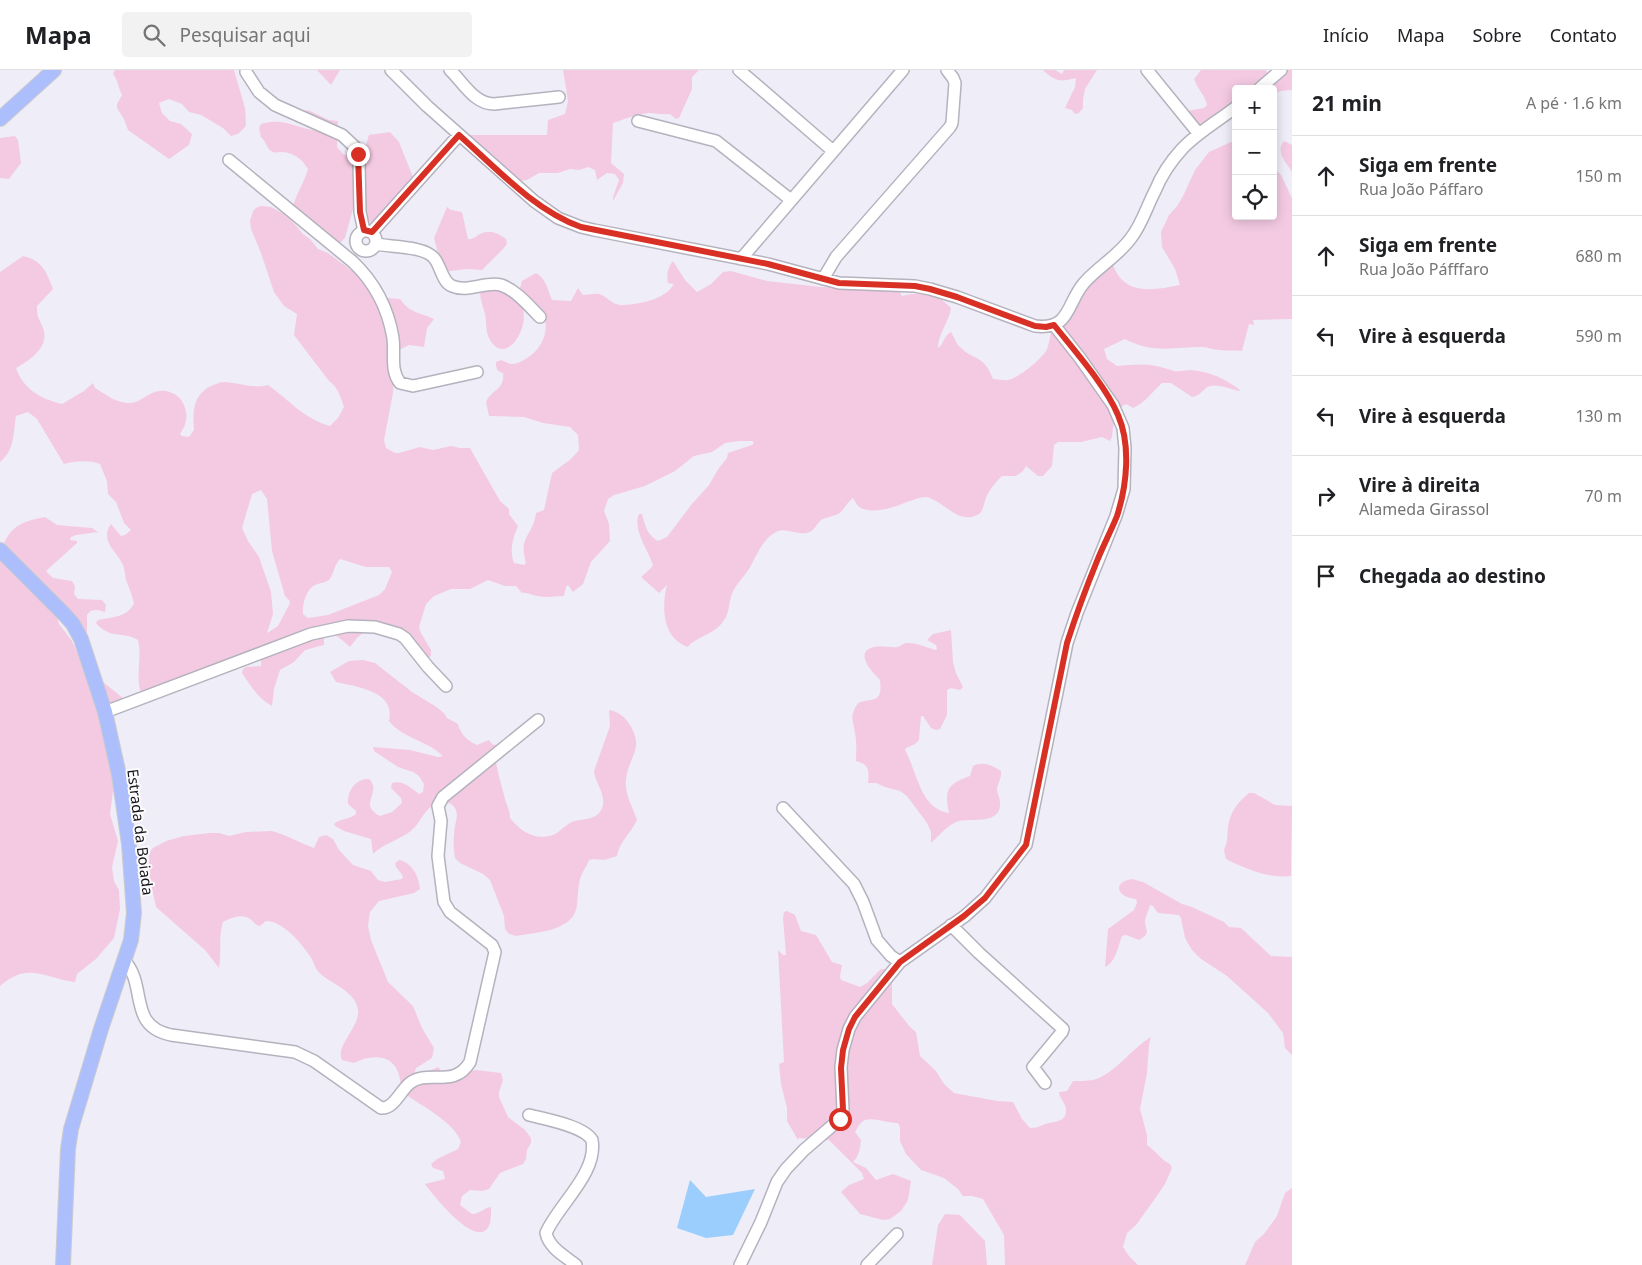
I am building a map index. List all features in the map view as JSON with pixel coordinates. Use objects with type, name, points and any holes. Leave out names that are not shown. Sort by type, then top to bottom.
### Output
[{"type":"main road","points":[[0,119],[54,70]]},
{"type":"main road","name":"Estrada da Boiada","points":[[0,550],[78,631],[105,712],[119,775],[132,874],[134,913],[131,940],[101,1029],[71,1129],[68,1149],[63,1265]]},
{"type":"street","points":[[391,70],[459,135],[534,201],[558,218],[594,230],[768,264],[839,283],[915,286],[930,289],[1035,326],[1046,327],[1054,325],[1065,315],[1084,284],[1131,238],[1166,170],[1182,149],[1232,110]]},
{"type":"street","points":[[739,70],[833,151]]},
{"type":"street","points":[[741,259],[903,70]]},
{"type":"street","points":[[822,279],[836,257],[950,127],[952,123],[955,83],[947,70]]},
{"type":"street","points":[[1147,70],[1200,134]]},
{"type":"street","points":[[1263,85],[1281,70]]},
{"type":"street","points":[[452,71],[480,101],[487,104],[559,97]]},
{"type":"street","points":[[246,72],[253,86],[270,101],[342,135],[356,148],[359,162],[360,212],[368,231],[376,238],[376,244]]},
{"type":"street","points":[[638,121],[716,141],[791,200]]},
{"type":"street","points":[[361,250],[356,240],[358,234],[368,231],[459,135]]},
{"type":"street","points":[[229,160],[353,262],[371,281],[383,303],[393,338],[394,372],[400,383],[412,386],[477,372]]},
{"type":"street","points":[[361,250],[368,251],[376,244],[422,250],[434,258],[448,283],[456,287],[465,288],[496,284],[503,286],[516,294],[540,317]]},
{"type":"street","points":[[353,262],[361,250]]},
{"type":"street","points":[[740,1265],[761,1222],[777,1182],[786,1169],[804,1150],[840,1119],[843,1110],[841,1068],[843,1050],[849,1029],[855,1017],[896,966],[964,916],[985,898],[1026,845],[1067,643],[1116,516],[1124,489],[1125,473],[1124,437],[1118,414],[1091,373],[1054,325]]},
{"type":"street","points":[[105,712],[311,634],[348,626],[375,627],[399,634],[405,638],[446,686]]},
{"type":"street","points":[[124,960],[134,974],[144,1017],[154,1030],[171,1035],[295,1052],[314,1062],[381,1108],[390,1106],[407,1085],[416,1079],[446,1077],[462,1072],[470,1062],[495,952],[492,944],[450,912],[446,905],[438,856],[440,821],[438,806],[443,797],[538,720]]},
{"type":"street","points":[[783,808],[854,884],[877,940],[891,956],[896,966]]},
{"type":"street","points":[[951,925],[1063,1029],[1033,1067],[1045,1083]]},
{"type":"street","points":[[528,1115],[572,1127],[586,1133],[592,1140],[593,1155],[587,1170],[546,1234],[552,1246],[576,1265]]},
{"type":"street","points":[[867,1265],[897,1234]]},
{"type":"shaded area","points":[[115,70],[234,70],[245,108],[246,126],[238,134],[231,136],[223,128],[201,115],[189,112],[182,104],[169,99],[159,103],[162,113],[170,121],[181,124],[192,134],[189,145],[169,159],[128,130],[117,108],[122,95],[113,74]]},
{"type":"shaded area","points":[[317,70],[340,70],[331,85]]},
{"type":"shaded area","points":[[563,70],[699,70],[692,77],[692,89],[679,118],[676,119],[670,114],[649,113],[613,123],[611,163],[624,174],[623,183],[613,201],[619,180],[615,174],[607,173],[597,180],[595,170],[588,167],[579,170],[570,169],[558,173],[539,173],[527,180],[519,181],[459,135],[547,135],[548,120],[565,114],[568,101]]},
{"type":"shaded area","points":[[1043,70],[1055,70],[1062,74],[1064,70],[1097,70],[1085,89],[1083,108],[1079,113],[1075,114],[1072,110],[1065,108],[1075,87],[1076,78],[1058,80]]},
{"type":"shaded area","points":[[1201,70],[1266,70],[1268,76],[1280,70],[1292,70],[1292,90],[1277,93],[1277,85],[1232,85],[1232,102],[1221,115],[1209,123],[1198,124],[1187,111],[1204,108],[1207,105],[1194,79]]},
{"type":"shaded area","points":[[308,110],[329,120],[338,121],[337,147],[344,155],[356,153],[365,148],[369,135],[390,132],[399,142],[413,177],[412,184],[374,224],[363,219],[356,198],[345,238],[336,244],[292,212],[308,169],[294,155],[271,151],[261,137],[259,128],[261,124],[277,122],[319,131],[301,112]]},
{"type":"shaded area","points":[[15,136],[18,140],[21,163],[9,179],[0,178],[0,138]]},
{"type":"shaded area","points":[[1284,141],[1292,145],[1292,172],[1281,153]]},
{"type":"shaded area","points":[[1232,142],[1232,220],[1277,220],[1277,171],[1281,175],[1292,198],[1292,319],[1253,320],[1254,325],[1249,324],[1242,351],[1217,350],[1203,347],[1154,348],[1135,344],[1125,339],[1104,349],[1107,359],[1117,366],[1136,364],[1174,371],[1190,370],[1203,372],[1229,382],[1239,391],[1222,386],[1210,386],[1192,397],[1171,383],[1162,383],[1137,406],[1133,408],[1126,404],[1115,410],[1110,441],[1102,437],[1081,442],[1058,442],[1054,445],[1052,466],[1043,476],[1038,476],[1026,466],[1016,476],[1002,476],[989,492],[982,511],[975,516],[968,517],[956,514],[938,502],[926,497],[877,510],[859,507],[853,498],[840,513],[822,520],[809,532],[802,533],[783,530],[776,532],[764,543],[749,569],[735,587],[722,623],[688,647],[673,637],[666,622],[664,603],[667,585],[659,593],[641,577],[653,565],[639,533],[637,520],[639,514],[642,514],[647,529],[654,539],[658,541],[667,537],[709,485],[727,458],[728,453],[752,445],[754,443],[752,441],[725,443],[712,452],[694,456],[675,471],[645,486],[614,495],[608,499],[604,511],[609,524],[610,541],[591,562],[583,584],[573,592],[568,585],[564,596],[536,596],[522,593],[516,586],[505,586],[488,580],[470,589],[451,589],[434,596],[426,604],[419,627],[431,650],[431,656],[428,658],[398,634],[366,630],[350,647],[335,635],[324,632],[324,645],[305,650],[294,662],[280,670],[274,689],[272,706],[259,696],[242,673],[246,667],[261,666],[261,657],[265,650],[260,647],[247,651],[232,663],[143,692],[140,690],[138,640],[133,637],[107,632],[96,623],[98,620],[124,614],[134,603],[123,565],[110,546],[107,536],[111,524],[121,536],[131,530],[124,523],[116,502],[108,494],[107,481],[100,464],[82,461],[64,464],[37,419],[28,412],[16,416],[11,447],[0,462],[0,272],[23,256],[35,261],[43,268],[53,289],[37,306],[38,316],[43,328],[44,341],[33,357],[16,368],[23,382],[40,396],[62,404],[84,391],[93,383],[95,388],[106,395],[127,403],[138,401],[151,393],[168,391],[176,395],[184,405],[186,420],[180,434],[189,437],[194,430],[194,407],[198,397],[207,388],[225,382],[252,386],[268,385],[304,414],[330,426],[338,418],[344,407],[340,396],[335,386],[329,381],[294,335],[297,314],[284,306],[274,292],[251,229],[250,221],[253,211],[261,206],[271,207],[292,221],[318,249],[328,253],[351,270],[362,274],[377,293],[388,298],[400,299],[412,310],[434,319],[427,328],[424,347],[409,345],[399,350],[395,360],[393,393],[384,440],[386,448],[399,453],[420,447],[433,450],[451,446],[470,448],[500,501],[509,509],[509,514],[518,526],[512,544],[512,553],[514,563],[524,565],[526,563],[524,554],[525,541],[536,513],[544,510],[552,473],[571,459],[579,450],[578,435],[570,427],[543,423],[524,417],[489,416],[486,402],[491,394],[500,386],[503,379],[503,373],[497,369],[496,362],[501,360],[512,364],[521,361],[533,354],[544,337],[545,317],[537,304],[520,288],[522,281],[536,273],[544,281],[552,300],[571,301],[578,288],[583,295],[599,294],[620,305],[634,304],[657,298],[670,289],[674,284],[668,283],[667,274],[673,261],[685,280],[697,292],[711,284],[723,272],[731,271],[767,281],[820,287],[877,288],[899,291],[902,296],[922,294],[934,296],[951,308],[938,343],[938,348],[951,332],[956,342],[964,351],[986,365],[993,379],[1008,380],[1024,372],[1045,353],[1053,322],[1061,310],[1080,286],[1111,259],[1122,280],[1129,285],[1138,288],[1158,289],[1180,285],[1175,269],[1162,247],[1161,232],[1169,215],[1178,205],[1195,170],[1209,152]],"holes":[[[261,490],[267,499],[272,551],[285,596],[290,603],[278,626],[267,633],[273,614],[271,592],[259,557],[242,528],[252,494]],[[340,559],[366,567],[389,567],[392,572],[385,589],[379,595],[328,615],[308,618],[303,614],[304,601],[308,592],[314,585],[329,580]]]},
{"type":"shaded area","points":[[447,207],[451,210],[462,212],[468,239],[491,232],[497,233],[506,239],[507,244],[504,248],[482,270],[467,269],[443,272],[434,238]]},
{"type":"shaded area","points":[[487,285],[522,300],[523,324],[519,336],[506,349],[495,346],[487,334],[486,317],[480,291]]},
{"type":"shaded area","points":[[45,517],[57,525],[92,528],[98,532],[71,537],[70,540],[77,541],[77,543],[46,571],[53,578],[72,581],[75,586],[74,594],[78,599],[102,600],[106,605],[105,612],[93,610],[87,615],[87,647],[60,615],[58,620],[72,641],[92,687],[98,678],[123,698],[119,703],[102,705],[112,772],[113,791],[110,814],[118,841],[112,867],[114,881],[119,890],[120,909],[114,938],[96,959],[77,974],[75,982],[36,973],[28,973],[10,978],[0,986],[0,559],[5,541],[14,529],[27,522]]},
{"type":"shaded area","points":[[951,630],[953,662],[963,687],[960,690],[951,688],[947,690],[947,715],[940,729],[931,728],[923,716],[921,716],[919,740],[905,750],[925,797],[939,810],[949,813],[947,798],[949,789],[952,785],[970,776],[973,766],[977,765],[991,765],[1001,771],[997,790],[1000,801],[999,809],[992,817],[959,821],[947,827],[931,843],[931,832],[927,823],[907,796],[900,791],[876,783],[868,783],[868,769],[864,764],[856,761],[853,715],[858,703],[875,699],[880,693],[880,680],[866,662],[865,653],[868,650],[877,646],[898,647],[908,643],[936,650],[936,645],[927,640],[933,634]]},
{"type":"shaded area","points":[[363,660],[375,663],[412,692],[435,706],[447,718],[458,724],[465,737],[471,742],[477,745],[489,740],[492,744],[499,746],[495,749],[496,762],[510,818],[523,831],[534,836],[546,837],[553,835],[572,822],[593,817],[600,812],[603,798],[594,771],[610,726],[609,710],[618,713],[628,722],[634,734],[636,747],[627,772],[626,785],[637,820],[620,846],[617,856],[604,860],[589,860],[580,880],[577,905],[569,921],[562,926],[543,932],[516,936],[509,934],[505,929],[504,916],[490,880],[483,874],[460,863],[455,858],[454,838],[457,816],[452,804],[440,802],[432,806],[412,830],[373,854],[371,839],[344,831],[335,826],[334,824],[337,822],[356,814],[356,811],[348,804],[349,794],[356,783],[364,779],[369,779],[373,784],[371,807],[380,816],[392,812],[402,803],[401,798],[391,788],[392,783],[403,784],[419,794],[423,792],[424,784],[419,776],[398,767],[374,751],[373,747],[410,750],[438,757],[443,756],[430,746],[408,736],[395,727],[389,721],[390,711],[387,703],[381,697],[364,689],[336,682],[330,672],[349,661]]},
{"type":"shaded area","points":[[1249,793],[1254,793],[1275,805],[1292,806],[1291,876],[1266,875],[1226,859],[1224,850],[1231,817],[1238,804]]},
{"type":"shaded area","points":[[272,831],[314,848],[319,837],[326,835],[333,839],[339,850],[353,865],[371,871],[378,880],[385,882],[402,879],[403,876],[395,863],[399,860],[408,864],[416,875],[420,889],[414,893],[379,901],[370,912],[368,926],[371,940],[388,982],[413,1006],[422,1028],[434,1048],[432,1058],[416,1068],[414,1074],[420,1075],[438,1067],[443,1073],[448,1075],[476,1070],[501,1073],[503,1080],[499,1097],[508,1117],[525,1130],[531,1138],[523,1164],[500,1173],[489,1189],[482,1191],[470,1190],[462,1196],[460,1205],[472,1214],[491,1207],[490,1223],[485,1231],[477,1232],[467,1228],[446,1210],[425,1184],[445,1179],[443,1171],[433,1168],[431,1164],[458,1149],[461,1142],[458,1135],[437,1115],[405,1094],[398,1072],[390,1061],[379,1057],[366,1058],[354,1063],[342,1060],[342,1049],[358,1016],[356,1003],[347,992],[317,970],[310,956],[291,934],[272,922],[266,921],[260,926],[243,916],[226,920],[223,922],[221,933],[219,968],[205,950],[156,907],[150,880],[149,853],[153,848],[166,841],[184,836],[219,833],[229,836],[246,832]]},
{"type":"shaded area","points":[[1132,879],[1143,882],[1182,904],[1224,922],[1229,927],[1241,928],[1271,956],[1292,957],[1292,1055],[1285,1048],[1283,1033],[1268,1013],[1227,976],[1201,959],[1192,950],[1185,938],[1179,915],[1158,913],[1150,905],[1145,920],[1146,934],[1139,940],[1126,935],[1122,936],[1114,958],[1105,967],[1108,929],[1134,910],[1137,903],[1136,899],[1125,896],[1119,890],[1121,884]]},
{"type":"shaded area","points":[[787,911],[795,915],[801,931],[816,935],[832,962],[842,965],[841,980],[860,987],[867,983],[881,969],[886,969],[892,980],[892,1004],[916,1032],[920,1056],[936,1071],[944,1084],[954,1093],[1013,1102],[1022,1119],[1030,1128],[1063,1119],[1066,1114],[1066,1107],[1059,1092],[1067,1091],[1073,1081],[1093,1080],[1108,1073],[1151,1037],[1140,1109],[1147,1135],[1147,1145],[1170,1164],[1172,1168],[1165,1184],[1154,1200],[1136,1225],[1127,1233],[1123,1247],[1138,1265],[1005,1265],[1004,1235],[983,1199],[963,1196],[958,1189],[944,1178],[921,1170],[906,1154],[900,1141],[900,1127],[898,1123],[868,1119],[861,1123],[855,1132],[861,1140],[859,1152],[853,1162],[866,1168],[876,1180],[893,1174],[911,1181],[908,1200],[901,1211],[890,1219],[883,1220],[860,1214],[841,1192],[849,1185],[864,1179],[862,1173],[829,1140],[799,1138],[798,1140],[787,1121],[787,1108],[781,1084],[779,1064],[784,1062],[778,950],[783,955],[786,955],[783,918],[784,912]]},
{"type":"shaded area","points":[[1292,1188],[1292,1265],[1245,1265],[1255,1242],[1264,1234],[1277,1216],[1285,1193]]},
{"type":"shaded area","points":[[945,1214],[960,1215],[985,1241],[987,1265],[932,1265],[938,1225]]},
{"type":"water","points":[[690,1180],[706,1197],[755,1189],[733,1235],[706,1238],[677,1228]]},
{"type":"route","points":[[358,154],[360,212],[364,230],[372,232],[459,135],[534,201],[558,218],[581,227],[768,264],[839,283],[915,286],[930,289],[1035,326],[1046,327],[1054,325],[1091,373],[1118,414],[1123,428],[1125,448],[1124,489],[1116,516],[1067,643],[1026,845],[985,898],[964,916],[941,931],[892,969],[855,1017],[849,1029],[843,1050],[841,1068],[843,1110],[840,1119]]}]
